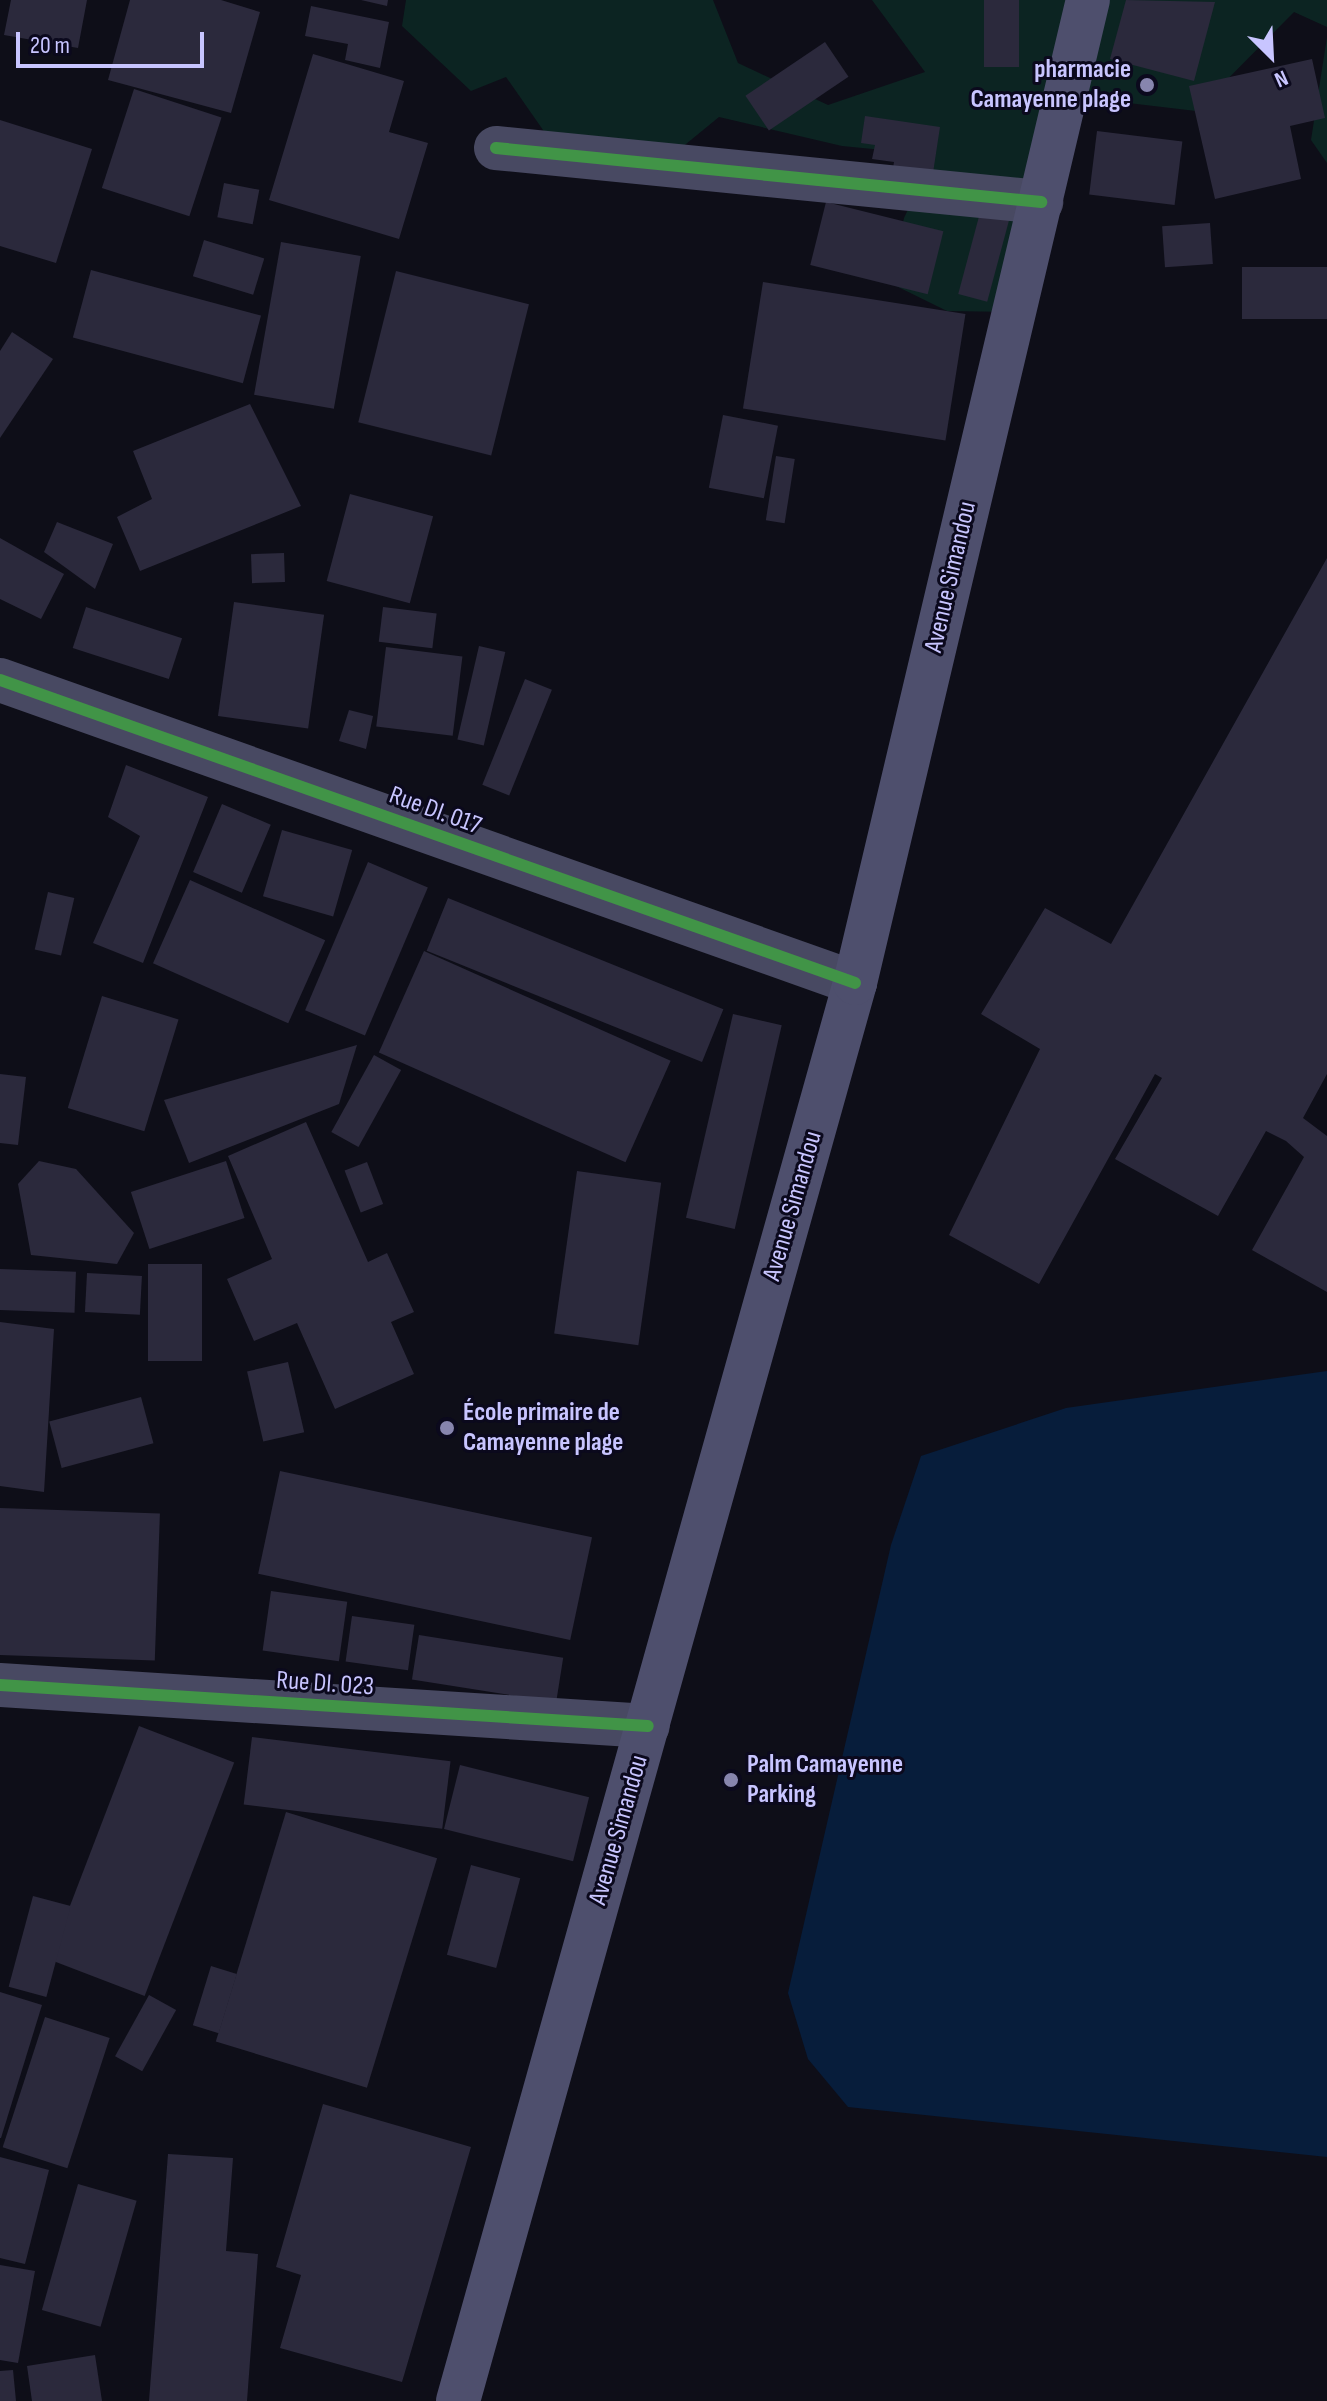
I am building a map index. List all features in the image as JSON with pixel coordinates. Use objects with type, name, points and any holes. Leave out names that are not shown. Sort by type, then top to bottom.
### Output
[{"type":"main road","name":"Avenue Simandou","points":[[458,2401],[855,983],[1088,0]]},
{"type":"street","points":[[496,148],[1041,202]]},
{"type":"street","name":"Rue DI. 017","points":[[0,680],[855,983]]},
{"type":"street","name":"Rue DI. 023","points":[[0,1685],[648,1726]]},
{"type":"green space","points":[[406,0],[713,0],[738,63],[828,105],[925,72],[872,0],[1327,0],[1327,27],[1294,12],[1196,111],[1086,98],[1014,312],[947,311],[890,283],[904,218],[934,155],[842,146],[719,117],[653,171],[566,163],[506,77],[471,91],[402,26]]},
{"type":"green space","points":[[1327,37],[1327,163],[1311,140]]},
{"type":"water","points":[[1327,1371],[1327,2157],[848,2107],[808,2059],[788,1993],[891,1545],[921,1456],[1066,1408]]},
{"type":"building","points":[[11,0],[87,0],[78,48],[4,35]]},
{"type":"building","points":[[130,0],[221,0],[260,12],[231,113],[108,80]]},
{"type":"building","points":[[361,0],[388,0],[387,6]]},
{"type":"building","points":[[984,0],[1019,0],[1019,67],[984,67]]},
{"type":"building","points":[[1126,0],[1215,2],[1194,81],[1110,59]]},
{"type":"building","points":[[311,6],[389,22],[380,68],[345,60],[348,44],[305,36]]},
{"type":"building","points":[[825,42],[848,77],[769,131],[745,96]]},
{"type":"building","points":[[313,54],[404,81],[389,132],[428,143],[399,239],[269,200]]},
{"type":"building","points":[[1312,59],[1325,118],[1290,126],[1301,179],[1215,199],[1189,86]]},
{"type":"building","points":[[134,89],[221,117],[189,216],[102,188]]},
{"type":"building","points":[[865,116],[940,127],[931,186],[891,179],[894,162],[872,159],[875,145],[861,143]]},
{"type":"building","points":[[0,120],[92,149],[56,263],[0,246]]},
{"type":"building","points":[[1097,131],[1182,141],[1175,205],[1089,195]]},
{"type":"building","points":[[224,183],[259,190],[253,224],[217,217]]},
{"type":"building","points":[[826,202],[943,231],[928,294],[810,265]]},
{"type":"building","points":[[981,209],[1010,217],[987,302],[958,294]]},
{"type":"building","points":[[1210,223],[1213,264],[1165,267],[1162,226]]},
{"type":"building","points":[[204,240],[264,258],[253,295],[193,276]]},
{"type":"building","points":[[281,242],[361,256],[334,409],[254,395]]},
{"type":"building","points":[[1242,267],[1327,267],[1327,319],[1242,319]]},
{"type":"building","points":[[91,270],[261,316],[243,383],[73,338]]},
{"type":"building","points":[[396,271],[529,304],[491,456],[358,422]]},
{"type":"building","points":[[763,282],[965,314],[945,440],[743,408]]},
{"type":"building","points":[[12,332],[53,359],[0,438],[0,351]]},
{"type":"building","points":[[250,404],[301,506],[140,571],[117,517],[152,499],[133,451]]},
{"type":"building","points":[[723,415],[778,426],[764,498],[709,488]]},
{"type":"building","points":[[776,456],[795,459],[785,523],[766,520]]},
{"type":"building","points":[[350,494],[433,516],[410,603],[327,581]]},
{"type":"building","points":[[57,522],[113,544],[95,589],[44,552]]},
{"type":"building","points":[[0,538],[64,574],[41,619],[0,599]]},
{"type":"building","points":[[284,553],[285,582],[252,583],[251,554]]},
{"type":"building","points":[[1327,558],[1327,1074],[1303,1118],[1327,1136],[1327,1292],[1252,1250],[1304,1157],[1286,1141],[1266,1131],[1218,1216],[1115,1159],[1162,1078],[1155,1074],[1039,1284],[949,1235],[1040,1049],[981,1014],[1045,908],[1111,944]]},
{"type":"building","points":[[234,602],[324,615],[308,729],[218,716]]},
{"type":"building","points":[[86,607],[182,638],[169,679],[73,648]]},
{"type":"building","points":[[383,607],[437,614],[432,648],[379,642]]},
{"type":"building","points":[[479,646],[505,652],[484,746],[457,740]]},
{"type":"building","points":[[386,647],[462,656],[453,736],[376,726]]},
{"type":"building","points":[[525,679],[552,690],[509,796],[482,785]]},
{"type":"building","points":[[349,710],[373,716],[366,749],[339,741]]},
{"type":"building","points":[[126,765],[208,797],[143,963],[93,943],[140,836],[108,817]]},
{"type":"building","points":[[222,804],[271,825],[242,893],[193,872]]},
{"type":"building","points":[[282,830],[352,850],[333,916],[263,896]]},
{"type":"building","points":[[368,862],[428,887],[365,1036],[305,1010]]},
{"type":"building","points":[[190,880],[325,940],[288,1023],[153,963]]},
{"type":"building","points":[[48,892],[74,898],[61,956],[35,949]]},
{"type":"building","points":[[448,898],[723,1009],[702,1062],[427,951]]},
{"type":"building","points":[[424,951],[671,1061],[626,1162],[379,1052]]},
{"type":"building","points":[[102,996],[179,1019],[144,1131],[68,1108]]},
{"type":"building","points":[[733,1014],[782,1025],[735,1229],[686,1218]]},
{"type":"building","points":[[357,1045],[339,1104],[189,1163],[164,1100]]},
{"type":"building","points":[[374,1055],[401,1070],[358,1147],[331,1132]]},
{"type":"building","points":[[0,1074],[26,1077],[18,1145],[0,1143]]},
{"type":"building","points":[[306,1122],[368,1262],[387,1253],[414,1312],[391,1322],[414,1374],[335,1409],[297,1323],[254,1341],[227,1279],[272,1259],[228,1156]]},
{"type":"building","points":[[39,1161],[76,1169],[134,1233],[117,1264],[31,1255],[18,1184]]},
{"type":"building","points":[[226,1161],[245,1218],[149,1249],[131,1192]]},
{"type":"building","points":[[367,1162],[383,1204],[361,1213],[345,1171]]},
{"type":"building","points":[[577,1171],[661,1183],[638,1345],[554,1333]]},
{"type":"building","points":[[148,1264],[202,1264],[202,1361],[148,1361]]},
{"type":"building","points":[[0,1269],[76,1272],[75,1313],[0,1310]]},
{"type":"building","points":[[87,1273],[142,1276],[140,1315],[85,1312]]},
{"type":"building","points":[[0,1322],[54,1329],[44,1492],[0,1486]]},
{"type":"building","points":[[288,1362],[304,1432],[263,1442],[247,1371]]},
{"type":"building","points":[[141,1397],[153,1443],[62,1468],[49,1422]]},
{"type":"building","points":[[280,1471],[592,1537],[570,1640],[258,1574]]},
{"type":"building","points":[[0,1508],[160,1514],[155,1660],[0,1655]]},
{"type":"building","points":[[271,1591],[347,1602],[339,1661],[263,1650]]},
{"type":"building","points":[[352,1616],[414,1625],[408,1670],[346,1662]]},
{"type":"building","points":[[419,1635],[563,1658],[556,1702],[412,1679]]},
{"type":"building","points":[[139,1726],[234,1763],[145,1996],[49,1959]]},
{"type":"building","points":[[252,1737],[451,1761],[442,1829],[244,1804]]},
{"type":"building","points":[[460,1765],[589,1797],[573,1861],[444,1829]]},
{"type":"building","points":[[286,1812],[437,1858],[367,2088],[216,2042]]},
{"type":"building","points":[[471,1865],[520,1878],[496,1968],[447,1955]]},
{"type":"building","points":[[33,1896],[71,1906],[46,1997],[9,1987]]},
{"type":"building","points":[[211,1966],[237,1974],[219,2033],[193,2025]]},
{"type":"building","points":[[0,1992],[42,2005],[1,2138],[0,2138]]},
{"type":"building","points":[[149,1995],[176,2010],[142,2071],[115,2056]]},
{"type":"building","points":[[45,2017],[110,2038],[67,2168],[3,2147]]},
{"type":"building","points":[[323,2104],[471,2147],[402,2382],[280,2348],[301,2275],[276,2267]]},
{"type":"building","points":[[168,2154],[233,2158],[226,2251],[258,2254],[247,2401],[149,2401]]},
{"type":"building","points":[[0,2157],[49,2170],[25,2264],[0,2258]]},
{"type":"building","points":[[78,2184],[137,2201],[101,2327],[42,2310]]},
{"type":"building","points":[[0,2265],[35,2271],[18,2363],[0,2360]]},
{"type":"building","points":[[95,2355],[102,2401],[32,2401],[27,2366]]},
{"type":"building","points":[[13,2370],[16,2401],[0,2401],[0,2371]]},
{"type":"cycle path","points":[[496,148],[1041,202]]},
{"type":"cycle path","points":[[0,680],[855,983]]},
{"type":"cycle path","points":[[0,1685],[648,1726]]},
{"type":"place","name":"pharmacie Camayenne plage","points":[[1147,85]]},
{"type":"place","name":"École primaire de Camayenne plage","points":[[447,1428]]},
{"type":"place","name":"Palm Camayenne Parking","points":[[731,1780]]}]
